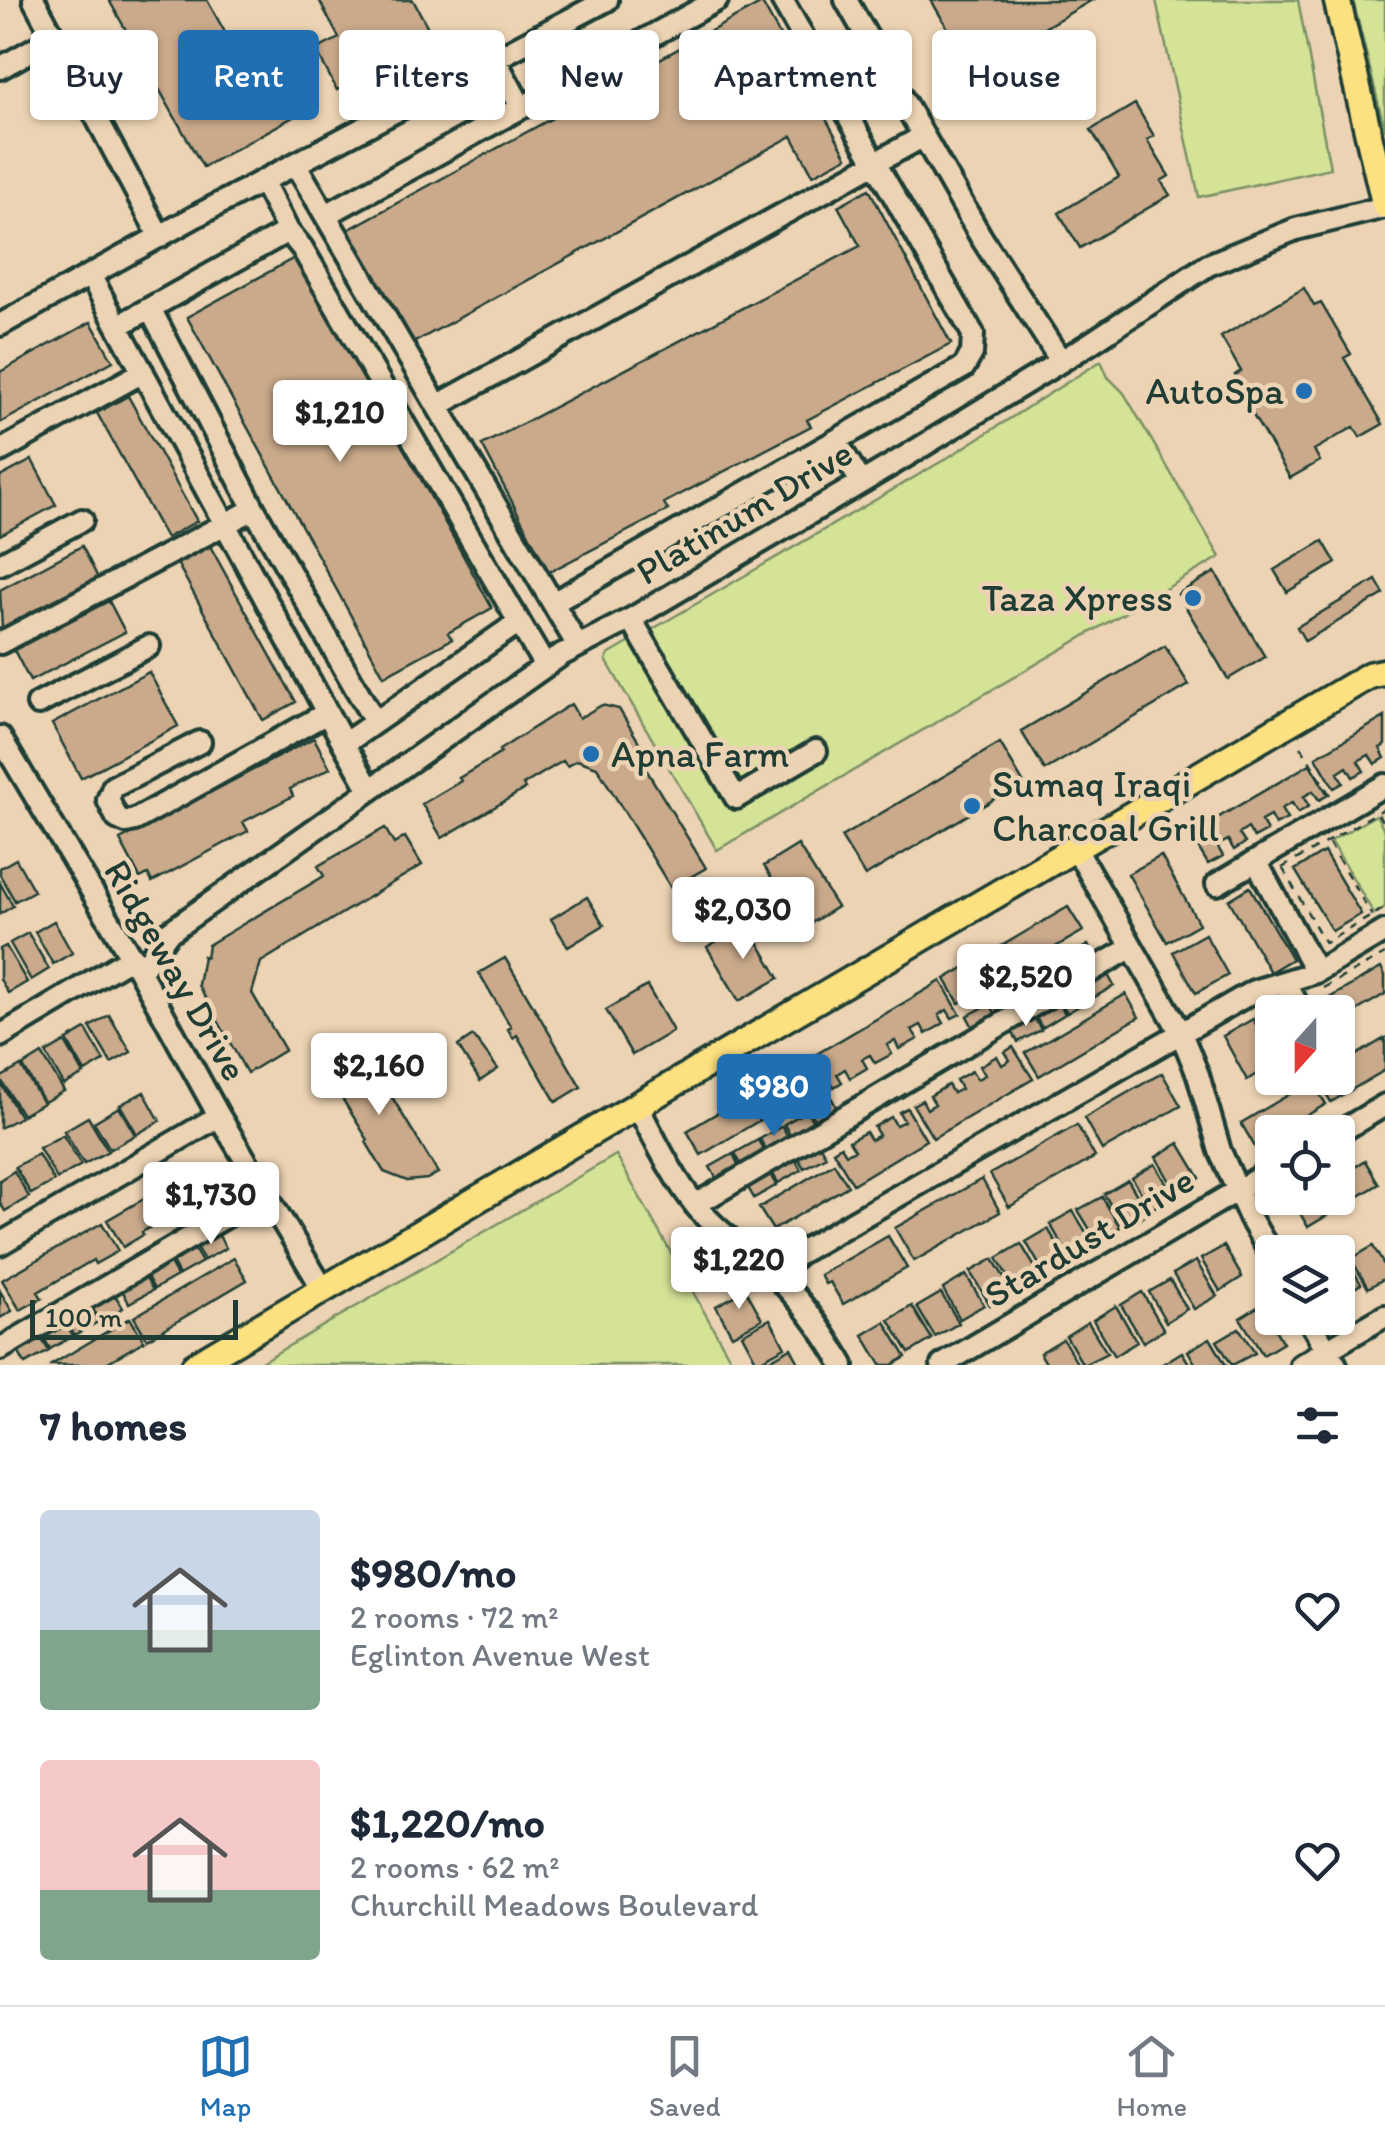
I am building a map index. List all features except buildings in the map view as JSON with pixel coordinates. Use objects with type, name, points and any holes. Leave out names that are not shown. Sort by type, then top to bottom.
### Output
[{"type":"main road","points":[[1337,0],[1385,206]]},
{"type":"main road","points":[[194,1365],[1380,667]]},
{"type":"street","points":[[34,0],[51,30]]},
{"type":"street","points":[[505,56],[607,0]]},
{"type":"street","points":[[326,214],[716,0]]},
{"type":"street","points":[[553,603],[964,367],[972,353],[973,334],[782,0]]},
{"type":"street","points":[[846,0],[981,237],[1061,361]]},
{"type":"street","points":[[0,68],[30,52]]},
{"type":"street","points":[[505,77],[522,107]]},
{"type":"street","points":[[98,120],[160,237]]},
{"type":"street","points":[[0,325],[383,120]]},
{"type":"street","points":[[437,406],[922,136]]},
{"type":"street","points":[[296,165],[578,646]]},
{"type":"street","points":[[263,182],[545,666]]},
{"type":"street","name":"Platinum Drive","points":[[132,957],[545,666],[861,482],[1061,361],[1208,265],[1296,229],[1385,206]]},
{"type":"street","points":[[118,326],[288,230]]},
{"type":"street","points":[[90,275],[370,790]]},
{"type":"street","points":[[150,308],[254,510],[375,722]]},
{"type":"street","points":[[0,451],[143,372]]},
{"type":"street","points":[[836,440],[861,482]]},
{"type":"street","points":[[1,645],[254,510]]},
{"type":"street","points":[[0,564],[82,520]]},
{"type":"street","points":[[631,619],[736,798],[816,751]]},
{"type":"street","points":[[344,744],[518,622]]},
{"type":"street","points":[[38,704],[149,646]]},
{"type":"street","points":[[200,742],[114,787],[108,800],[117,818],[135,820],[327,713]]},
{"type":"street","name":"Ridgeway Drive","points":[[0,736],[322,1289]]},
{"type":"street","points":[[1217,884],[1267,868],[1385,785]]},
{"type":"street","points":[[1076,849],[1181,1033],[1238,1190],[1261,1235]]},
{"type":"street","points":[[1267,868],[1316,972]]},
{"type":"street","points":[[774,1275],[799,1253],[1254,991],[1316,972],[1379,923]]},
{"type":"street","name":"Platinum Drive","points":[[132,957],[168,933]]},
{"type":"street","points":[[695,1205],[1132,947]]},
{"type":"street","points":[[0,1036],[132,957]]},
{"type":"street","points":[[1284,982],[1292,995]]},
{"type":"street","points":[[1355,1122],[1385,1105]]},
{"type":"street","points":[[638,1107],[695,1205],[721,1233],[774,1275],[810,1315],[843,1365]]},
{"type":"street","points":[[0,1244],[219,1116]]},
{"type":"street","name":"Stardust Drive","points":[[942,1365],[1255,1180]]},
{"type":"street","points":[[0,1349],[266,1194]]},
{"type":"street","points":[[1301,1365],[1332,1357],[1385,1316]]},
{"type":"street","points":[[1318,1335],[1332,1357]]},
{"type":"path","points":[[1301,746],[1330,796]]},
{"type":"path","points":[[1385,808],[1328,841],[1267,868],[1325,943],[1379,923],[1385,908]]},
{"type":"path","points":[[1377,812],[1385,826]]},
{"type":"path","points":[[1328,841],[1379,923]]},
{"type":"green space","points":[[1156,0],[1298,0],[1330,168],[1199,197]]},
{"type":"green space","points":[[1353,0],[1385,0],[1385,130]]},
{"type":"green space","points":[[1101,361],[1108,377],[1124,393],[1220,557],[717,850],[606,660],[608,655],[944,460]]},
{"type":"green space","points":[[1376,815],[1385,831],[1385,907],[1374,914],[1331,841]]},
{"type":"green space","points":[[616,1155],[734,1365],[256,1365]]},
{"type":"place","name":"AutoSpa","points":[[1304,391]]},
{"type":"place","name":"Taza Xpress","points":[[1193,598]]},
{"type":"place","name":"Apna Farm","points":[[591,754]]},
{"type":"place","name":"Sumaq Iraqi Charcoal Grill","points":[[972,806]]}]
